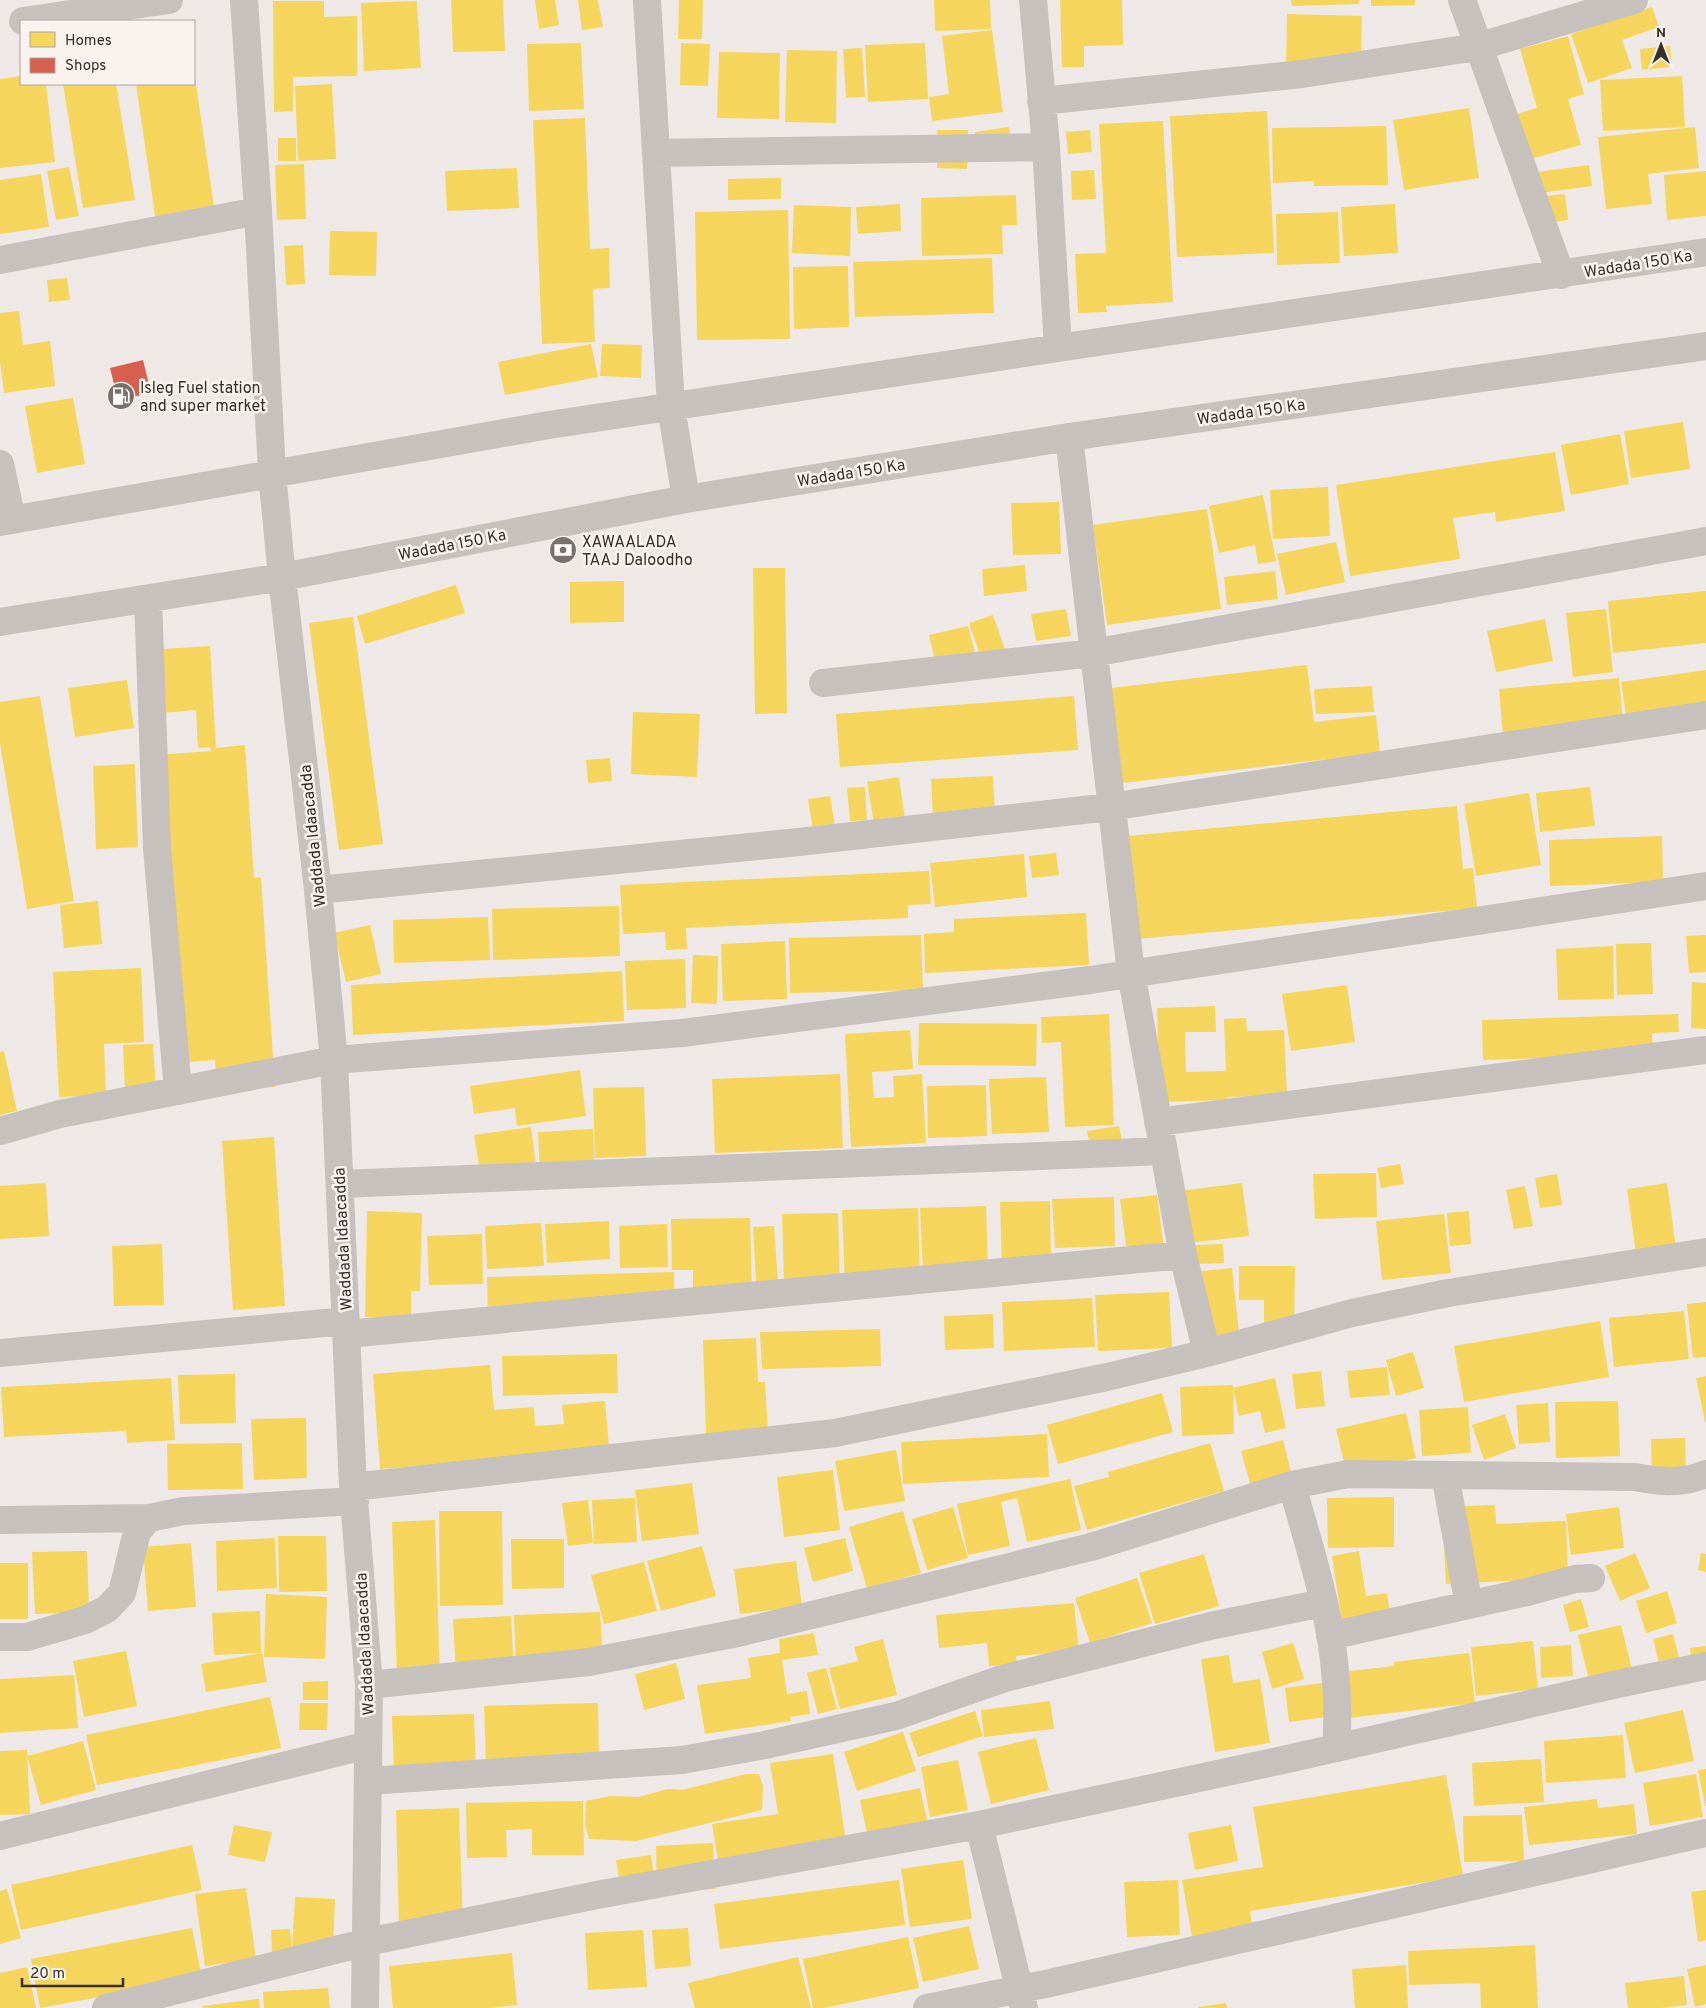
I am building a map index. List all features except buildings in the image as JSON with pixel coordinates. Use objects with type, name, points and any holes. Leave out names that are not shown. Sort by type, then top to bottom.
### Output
[{"type":"street","points":[[29,20],[169,0]]},
{"type":"street","name":"Waddada Idaacadda","points":[[244,0],[258,211],[272,474],[318,890],[334,1060],[354,1494],[369,1686],[365,2008]]},
{"type":"street","points":[[647,0],[671,407],[686,499]]},
{"type":"street","points":[[1032,0],[1046,147],[1058,348]]},
{"type":"street","points":[[1462,0],[1477,47],[1561,275]]},
{"type":"street","points":[[1041,100],[1302,74],[1477,47],[1634,0]]},
{"type":"street","points":[[0,25],[20,21]]},
{"type":"street","points":[[656,153],[1046,147]]},
{"type":"street","points":[[0,260],[258,211]]},
{"type":"street","name":"Wadada 150 Ka","points":[[6,520],[549,425],[1706,252]]},
{"type":"street","name":"Wadada 150 Ka","points":[[0,622],[282,577],[686,499],[1069,437],[1706,346]]},
{"type":"street","points":[[1069,437],[1130,973],[1184,1255],[1207,1353]]},
{"type":"street","points":[[0,464],[6,520]]},
{"type":"street","points":[[823,683],[1093,653],[1706,541]]},
{"type":"street","points":[[148,599],[157,848],[178,1091]]},
{"type":"street","points":[[318,890],[799,842],[1110,807],[1706,715]]},
{"type":"street","points":[[0,1131],[60,1114],[334,1060],[682,1033],[1081,981],[1706,886]]},
{"type":"street","points":[[1158,1122],[1706,1050]]},
{"type":"street","points":[[340,1184],[1163,1151]]},
{"type":"street","points":[[0,1520],[149,1518],[183,1511],[354,1494],[834,1433],[1106,1377],[1207,1353],[1352,1313],[1438,1295],[1706,1252]]},
{"type":"street","points":[[0,1353],[346,1327],[1184,1255]]},
{"type":"street","points":[[369,1686],[589,1662],[738,1633],[1091,1547],[1292,1485],[1348,1474],[1635,1477],[1672,1482],[1692,1480],[1706,1474]]},
{"type":"street","points":[[1446,1475],[1469,1605]]},
{"type":"street","points":[[1292,1485],[1318,1576],[1330,1636],[1336,1682],[1337,1748]]},
{"type":"street","points":[[0,1637],[27,1637],[85,1620],[106,1609],[122,1593],[137,1532],[149,1518]]},
{"type":"street","points":[[1330,1636],[1575,1579],[1591,1578]]},
{"type":"street","points":[[368,1781],[682,1760],[765,1745],[896,1716],[1002,1679],[1210,1626],[1323,1603]]},
{"type":"street","points":[[106,2008],[367,1942],[606,1893],[979,1825],[1706,1666]]},
{"type":"street","points":[[0,1836],[368,1745]]},
{"type":"street","points":[[979,1825],[1022,1998]]},
{"type":"street","points":[[927,2008],[1022,1998],[1706,1833]]},
{"type":"place","name":"Isleg Fuel station and super market","points":[[121,396]]},
{"type":"place","name":"XAWAALADA TAAJ Daloodho","points":[[563,550]]}]
